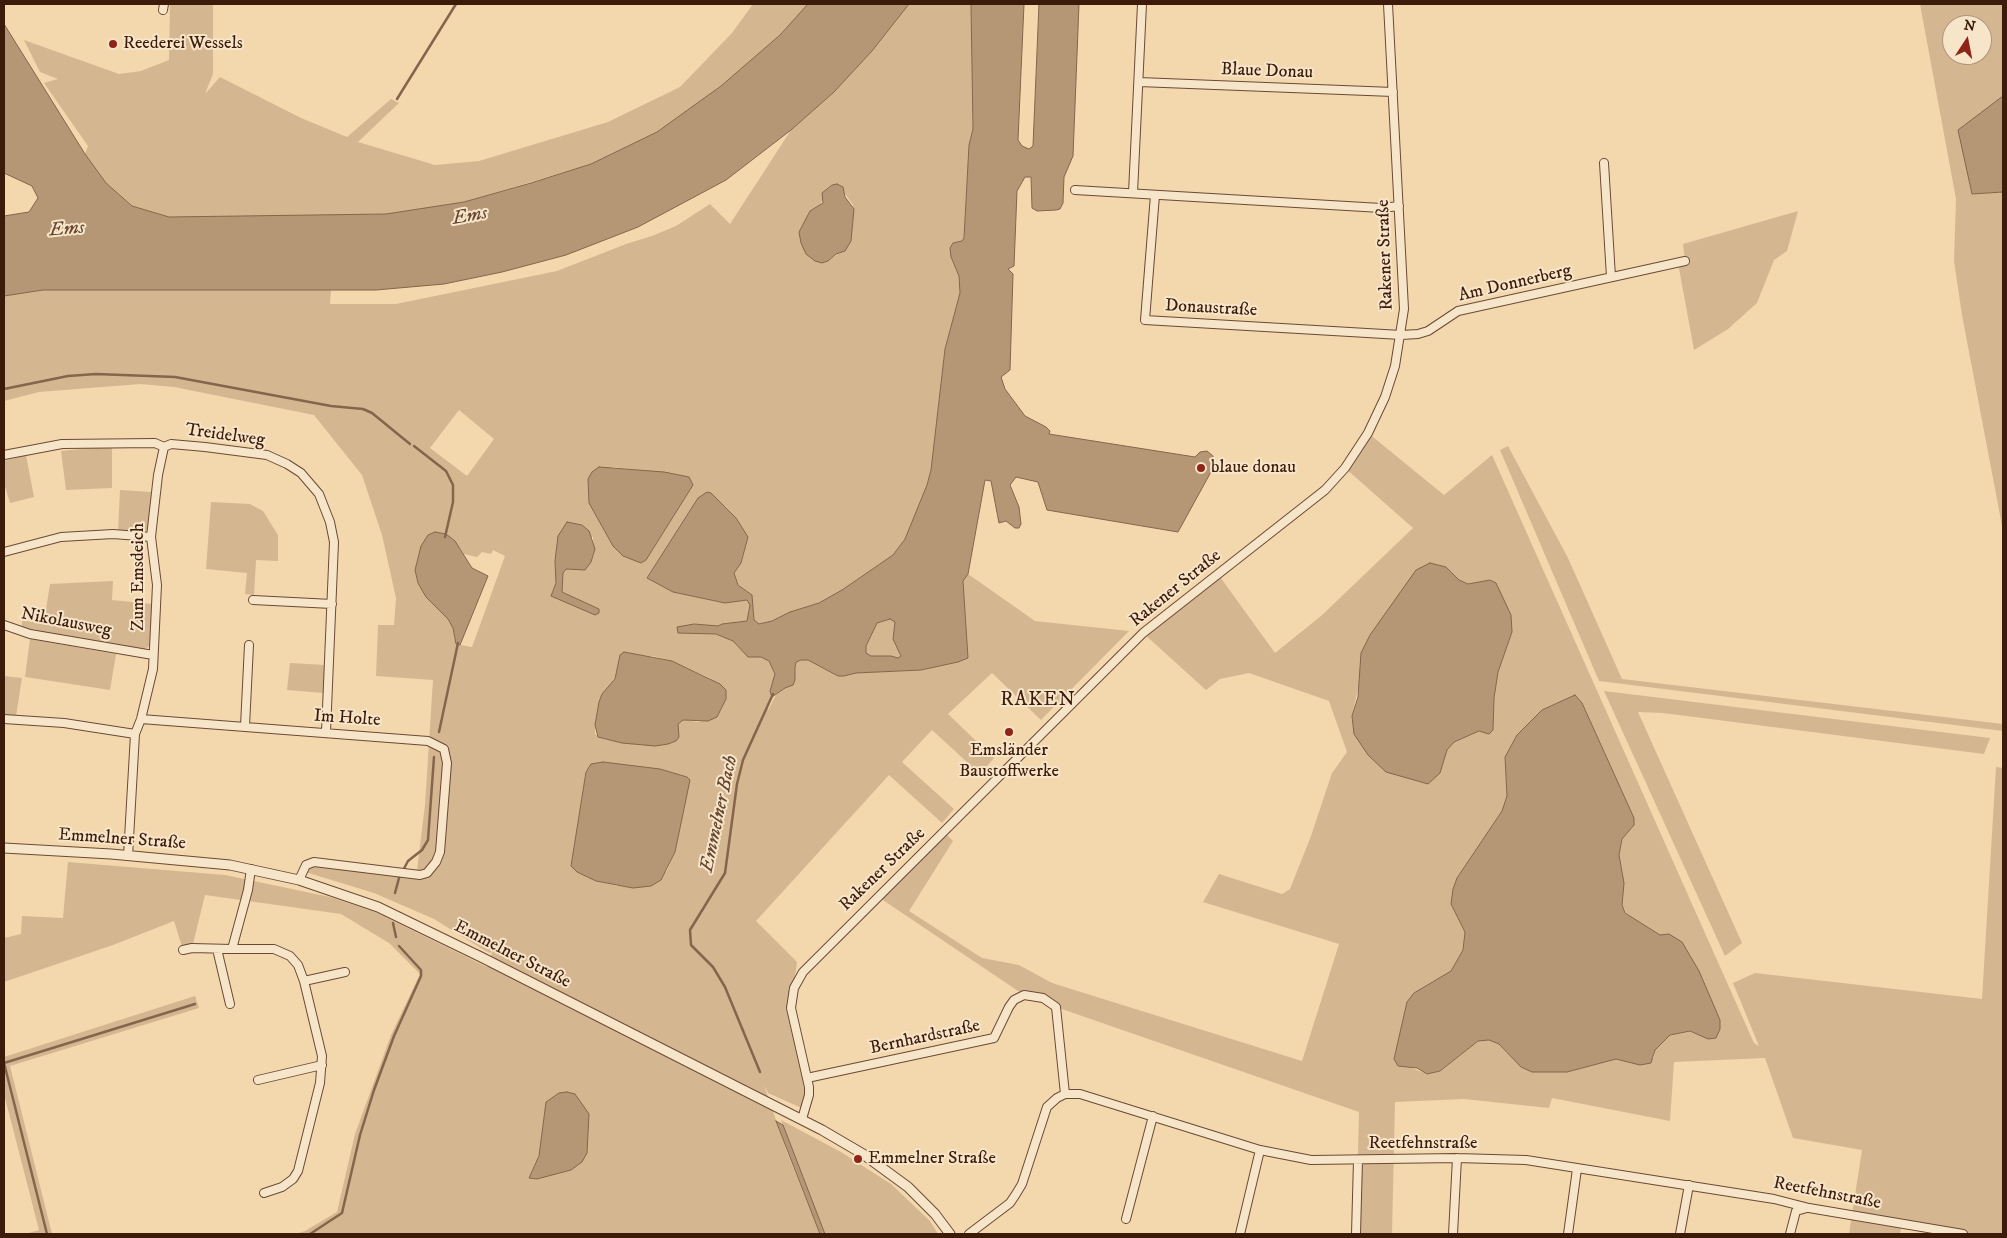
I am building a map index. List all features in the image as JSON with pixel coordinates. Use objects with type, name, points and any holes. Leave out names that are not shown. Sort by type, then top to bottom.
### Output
[{"type":"street","points":[[1133,193],[1142,4]]},
{"type":"street","name":"Rakener Straße","points":[[802,1119],[809,1095],[791,1008],[794,988],[803,972],[1143,633],[1325,490],[1345,468],[1372,426],[1393,374],[1402,335],[1404,287],[1388,4]]},
{"type":"street","name":"Blaue Donau","points":[[1139,82],[1393,92]]},
{"type":"street","points":[[1604,162],[1611,277]]},
{"type":"street","points":[[1076,190],[1381,208],[1399,206]]},
{"type":"street","name":"Donaustraße","points":[[1155,195],[1145,320],[1402,335]]},
{"type":"street","name":"Am Donnerberg","points":[[1402,335],[1428,331],[1458,311],[1685,261]]},
{"type":"street","name":"Treidelweg","points":[[4,455],[62,444],[130,442],[154,443],[164,447],[171,444],[241,450],[267,456],[287,464],[301,473],[319,494],[330,522],[335,560],[326,732]]},
{"type":"street","name":"Zum Emsdeich","points":[[128,856],[134,734],[141,719],[153,669],[157,585],[151,537],[158,475],[164,447]]},
{"type":"street","points":[[4,552],[61,537],[113,534],[151,537]]},
{"type":"street","points":[[253,600],[332,604]]},
{"type":"street","name":"Nikolausweg","points":[[4,625],[30,634],[153,655]]},
{"type":"street","points":[[245,726],[249,645]]},
{"type":"street","points":[[4,719],[64,723],[134,734]]},
{"type":"street","name":"Im Holte","points":[[141,719],[428,741],[444,750],[446,763],[440,852],[436,862],[427,873],[420,875],[397,870],[309,862],[302,870],[299,880]]},
{"type":"street","name":"Emmelner Straße","points":[[4,848],[128,856],[251,869],[299,880],[378,907],[802,1119],[863,1154],[908,1187],[935,1214],[950,1234]]},
{"type":"street","points":[[232,949],[247,896],[251,869]]},
{"type":"street","points":[[182,950],[192,948],[274,949],[283,951],[298,965],[304,981],[321,1049],[320,1083],[298,1171],[293,1179],[282,1187],[264,1193]]},
{"type":"street","points":[[217,949],[230,1004]]},
{"type":"street","points":[[304,981],[345,972]]},
{"type":"street","name":"Bernhardstraße","points":[[807,1078],[994,1038],[1009,1007],[1014,1000],[1024,995],[1043,998],[1056,1007],[1066,1094]]},
{"type":"street","points":[[258,1080],[322,1065]]},
{"type":"street","points":[[969,1234],[1010,1203],[1022,1184],[1047,1107],[1056,1098],[1066,1094]]},
{"type":"street","name":"Reetfehnstraße","points":[[1066,1094],[1080,1094],[1260,1150],[1311,1160],[1457,1158],[1526,1160],[1774,1198],[1809,1208],[1963,1234]]},
{"type":"street","points":[[1126,1219],[1152,1116]]},
{"type":"street","points":[[1240,1234],[1260,1150]]},
{"type":"street","points":[[1453,1234],[1457,1158]]},
{"type":"street","points":[[1356,1234],[1358,1160]]},
{"type":"street","points":[[1568,1234],[1577,1169]]},
{"type":"street","points":[[1680,1234],[1689,1185]]},
{"type":"street","points":[[1790,1234],[1796,1211],[1809,1208]]},
{"type":"shaded area","points":[[170,4],[213,4],[213,74],[205,94],[220,77],[301,118],[347,137],[391,99],[399,103],[358,142],[435,165],[479,161],[608,122],[680,87],[732,33],[753,4],[808,4],[780,35],[721,86],[657,132],[591,164],[464,202],[386,214],[169,217],[132,206],[106,183],[85,154],[88,146],[44,83],[58,79],[40,72],[24,40],[119,74],[141,71],[169,60]]},
{"type":"shaded area","points":[[909,4],[971,4],[973,129],[969,145],[964,238],[962,241],[953,243],[950,248],[951,258],[959,276],[960,293],[945,349],[931,470],[927,485],[905,539],[893,555],[842,590],[819,603],[790,612],[779,619],[759,624],[754,620],[752,595],[738,584],[734,573],[741,563],[748,537],[736,518],[725,506],[698,498],[647,578],[673,592],[725,603],[747,600],[750,605],[748,621],[718,626],[694,624],[678,633],[716,634],[733,641],[748,657],[761,657],[769,661],[775,674],[770,691],[772,697],[768,710],[776,695],[795,680],[796,662],[800,660],[808,660],[838,676],[844,676],[856,673],[921,670],[968,658],[963,581],[968,574],[1035,621],[1129,631],[1041,720],[992,673],[948,714],[994,758],[980,774],[932,730],[902,762],[954,809],[942,823],[889,775],[756,921],[797,962],[791,1008],[807,1078],[806,1110],[768,1093],[764,1085],[787,1152],[820,1234],[295,1234],[305,1231],[337,1212],[355,1134],[391,1035],[420,974],[389,943],[341,914],[205,895],[192,948],[183,950],[174,921],[113,945],[4,982],[4,938],[21,934],[22,916],[63,918],[68,862],[225,875],[330,897],[375,912],[487,967],[493,950],[490,953],[484,950],[434,919],[374,893],[302,871],[306,865],[416,878],[425,805],[433,680],[376,676],[378,625],[394,625],[396,598],[382,535],[362,475],[314,415],[174,387],[140,384],[39,392],[4,401],[4,296],[43,290],[331,290],[330,304],[396,304],[557,271],[676,226],[710,204],[730,224],[791,130],[834,92],[872,51]],"holes":[[[832,185],[843,191],[853,205],[851,233],[839,253],[828,261],[799,232],[810,211],[820,206],[826,189]],[[459,410],[494,439],[467,476],[430,448]],[[613,467],[680,475],[693,485],[646,560],[641,563],[613,546],[589,503]],[[435,532],[446,534],[455,541],[464,554],[477,557],[482,552],[491,554],[493,550],[505,556],[472,647],[456,644],[453,628],[448,619],[426,596],[418,583],[415,570],[421,546]],[[593,536],[594,555],[585,570],[566,569],[563,573],[562,592],[599,609],[551,596],[556,583],[556,573]],[[652,656],[672,661],[710,678],[726,699],[717,717],[698,722],[683,720],[678,723],[677,730],[655,746],[604,739],[595,734],[595,725],[602,694],[612,685],[617,672]],[[603,762],[660,769],[687,777],[689,781],[675,852],[667,871],[618,886],[596,881],[577,872],[571,866],[586,772],[591,764]],[[546,1102],[537,1179],[529,1178],[539,1156]]]},
{"type":"shaded area","points":[[1920,4],[2003,4],[2003,96],[1972,194],[2003,192],[2003,531],[1962,315],[1954,261],[1956,199]]},
{"type":"shaded area","points":[[1798,211],[1787,251],[1774,260],[1757,303],[1728,329],[1694,350],[1678,263],[1685,261],[1683,244]]},
{"type":"shaded area","points":[[1368,433],[1444,495],[1492,455],[1754,1043],[1759,1046],[1733,983],[1755,973],[1982,999],[1996,767],[2003,768],[2003,1234],[1963,1234],[1902,1224],[1900,1234],[1849,1234],[1862,1150],[1793,1138],[1765,1058],[1674,1062],[1670,1121],[1552,1098],[1549,1108],[1464,1099],[1395,1102],[1392,1234],[1356,1234],[1359,1112],[1056,1007],[1043,998],[1024,995],[877,896],[944,832],[953,841],[909,911],[982,958],[1019,965],[1052,983],[1302,1061],[1339,944],[1203,902],[1219,874],[1282,894],[1290,889],[1311,836],[1332,773],[1347,752],[1329,701],[1249,673],[1220,679],[1206,690],[1143,633],[1218,574],[1275,653],[1321,616],[1413,528],[1345,468]],"holes":[[[1446,567],[1459,580],[1469,584],[1490,580],[1512,632],[1498,672],[1494,698],[1493,730],[1489,733],[1479,731],[1469,735],[1454,742],[1447,750],[1352,716],[1370,635],[1390,608]],[[1575,695],[1582,703],[1634,818],[1632,828],[1627,831],[1622,839],[1619,855],[1623,876],[1622,905],[1626,913],[1636,921],[1660,935],[1669,934],[1716,1038],[1708,1039],[1690,1031],[1670,1035],[1655,1050],[1654,1058],[1626,1061],[1616,1059],[1567,1072],[1521,1067],[1499,1044],[1489,1040],[1478,1041],[1440,1071],[1427,1074],[1407,1066],[1414,993],[1451,971],[1463,950],[1465,932],[1455,912],[1453,889],[1457,878],[1502,811],[1507,796],[1505,757],[1517,735],[1542,710]]]},
{"type":"shaded area","points":[[112,446],[112,488],[66,490],[61,451]]},
{"type":"shaded area","points":[[1508,446],[1568,558],[1622,679],[2003,724],[2003,731],[1599,681],[1500,450]]},
{"type":"shaded area","points":[[26,455],[34,497],[10,503],[4,483],[4,461]]},
{"type":"shaded area","points":[[120,490],[151,492],[150,526],[145,532],[118,532]]},
{"type":"shaded area","points":[[211,502],[250,504],[263,511],[278,535],[278,561],[256,560],[254,595],[245,594],[247,573],[206,569]]},
{"type":"shaded area","points":[[113,581],[112,600],[152,604],[151,644],[147,648],[142,650],[33,631],[22,626],[22,621],[44,622],[50,584]]},
{"type":"shaded area","points":[[890,619],[895,622],[893,639],[901,656],[898,658],[871,656],[865,653],[866,646],[877,623]]},
{"type":"shaded area","points":[[30,639],[116,654],[110,690],[25,677]]},
{"type":"shaded area","points":[[290,663],[325,665],[324,693],[287,690]]},
{"type":"shaded area","points":[[4,676],[22,678],[16,716],[4,715]]},
{"type":"shaded area","points":[[1604,691],[1990,738],[1984,754],[1663,713],[1638,712],[1742,943],[1725,956]]},
{"type":"shaded area","points":[[195,996],[199,1008],[10,1066],[52,1234],[25,1234],[39,1230],[4,1094],[4,1057]]},
{"type":"shaded area","points":[[781,1120],[841,1152],[891,1184],[930,1221],[938,1234],[825,1234]]},
{"type":"water","name":"Ems","points":[[808,4],[909,4],[872,51],[834,92],[791,130],[726,180],[638,227],[566,255],[502,272],[444,284],[376,290],[43,290],[4,296],[4,216],[29,212],[38,198],[32,186],[4,173],[4,24],[85,154],[106,183],[132,206],[169,217],[386,214],[464,202],[531,183],[591,164],[657,132],[721,86],[780,35]]},
{"type":"water","points":[[971,4],[1024,4],[1018,140],[1022,146],[1029,149],[1033,146],[1039,4],[1079,4],[1073,156],[1064,177],[1063,203],[1060,209],[1037,211],[1032,208],[1031,177],[1025,177],[1017,191],[1014,266],[1008,269],[1013,274],[1010,370],[1001,377],[1005,389],[1025,416],[1046,427],[1050,431],[1049,434],[1195,457],[1200,452],[1207,451],[1213,456],[1212,470],[1178,532],[1047,510],[1038,482],[1016,477],[1010,485],[1019,507],[1021,524],[1019,528],[1015,528],[1006,521],[999,523],[991,481],[985,480],[968,574],[963,581],[968,658],[921,670],[856,673],[844,676],[838,676],[808,660],[801,660],[796,662],[793,685],[772,697],[770,691],[775,674],[769,661],[761,657],[748,657],[733,641],[716,634],[678,633],[677,627],[694,624],[718,626],[747,621],[750,605],[747,600],[725,603],[673,592],[647,578],[698,498],[707,492],[711,493],[736,518],[748,537],[741,563],[734,573],[738,585],[752,595],[754,620],[759,624],[819,603],[842,590],[893,555],[905,539],[927,485],[931,470],[945,349],[960,293],[959,276],[951,257],[950,248],[953,243],[962,241],[964,238],[969,145],[973,129]],"holes":[[[890,619],[895,622],[893,639],[901,656],[898,658],[871,656],[866,653],[866,646],[877,623]]]},
{"type":"water","points":[[2003,96],[2003,192],[1972,194],[1958,130]]},
{"type":"water","points":[[837,184],[843,187],[845,197],[854,209],[851,241],[845,251],[836,254],[828,261],[822,263],[815,261],[806,254],[799,232],[810,211],[823,203],[822,193],[832,185]]},
{"type":"water","points":[[599,467],[664,472],[689,477],[693,485],[646,560],[641,563],[623,556],[613,546],[589,503],[588,479],[592,472]]},
{"type":"water","points":[[567,522],[582,525],[589,531],[595,549],[591,562],[585,570],[566,569],[563,573],[562,592],[599,609],[599,613],[595,615],[551,596],[556,583],[555,561],[558,536]]},
{"type":"water","points":[[435,532],[446,534],[455,541],[472,568],[488,576],[460,645],[456,644],[453,628],[448,619],[426,597],[418,583],[415,570],[421,546],[428,535]]},
{"type":"water","points":[[1430,563],[1446,567],[1459,580],[1468,584],[1490,580],[1496,583],[1511,615],[1512,632],[1498,672],[1494,698],[1493,730],[1489,734],[1479,731],[1454,742],[1447,750],[1440,773],[1428,784],[1386,772],[1368,755],[1354,734],[1352,716],[1358,697],[1361,653],[1370,635],[1416,570]]},
{"type":"water","points":[[624,652],[672,661],[720,684],[726,690],[726,699],[717,717],[708,721],[683,720],[678,724],[679,737],[676,741],[668,744],[655,746],[622,743],[598,737],[595,725],[599,702],[602,694],[615,679],[620,655]]},
{"type":"water","points":[[1575,695],[1582,703],[1634,818],[1634,825],[1622,839],[1619,855],[1624,883],[1622,905],[1625,913],[1660,935],[1669,934],[1682,942],[1699,971],[1720,1020],[1720,1029],[1716,1038],[1708,1039],[1690,1031],[1670,1035],[1655,1050],[1651,1063],[1640,1065],[1616,1059],[1567,1072],[1532,1072],[1521,1067],[1499,1044],[1489,1040],[1478,1041],[1440,1071],[1427,1074],[1417,1068],[1398,1066],[1394,1059],[1407,1002],[1414,993],[1451,971],[1463,950],[1465,932],[1451,904],[1453,889],[1457,878],[1502,811],[1507,796],[1505,757],[1517,735],[1542,710]]},
{"type":"water","points":[[603,762],[660,769],[687,777],[690,780],[675,852],[661,880],[651,886],[633,888],[596,881],[577,872],[571,866],[586,772],[591,764]]},
{"type":"water","points":[[559,1093],[575,1094],[589,1114],[587,1153],[582,1162],[571,1170],[537,1179],[529,1178],[539,1156],[546,1102]]},
{"type":"water","points":[[776,1121],[783,1125],[825,1234],[820,1234]]},
{"type":"waterway","points":[[397,99],[456,4]]},
{"type":"waterway","points":[[4,389],[68,376],[96,374],[175,377],[331,406],[363,409],[372,413],[410,444]]},
{"type":"waterway","points":[[414,446],[446,471],[453,485],[453,502],[445,537]]},
{"type":"waterway","points":[[439,732],[458,643]]},
{"type":"waterway","name":"Emmelner Bach","points":[[760,1072],[725,987],[713,967],[691,945],[690,930],[725,873],[737,784],[743,760],[773,694]]},
{"type":"waterway","points":[[395,893],[399,878],[408,861],[422,850],[428,840],[434,757]]},
{"type":"waterway","points":[[393,923],[396,937]]},
{"type":"waterway","points":[[310,1234],[342,1213],[360,1135],[374,1090],[394,1036],[421,976],[421,970],[399,946]]},
{"type":"waterway","points":[[47,1234],[4,1063],[195,1004]]},
{"type":"place","name":"Reederei Wessels","points":[[113,44]]},
{"type":"place","name":"blaue donau","points":[[1201,468]]},
{"type":"place","name":"Emsländer Baustoffwerke","points":[[1009,732]]},
{"type":"place","name":"Emmelner Straße","points":[[858,1159]]},
{"type":"district","name":"RAKEN","points":[[1038,701]]}]
